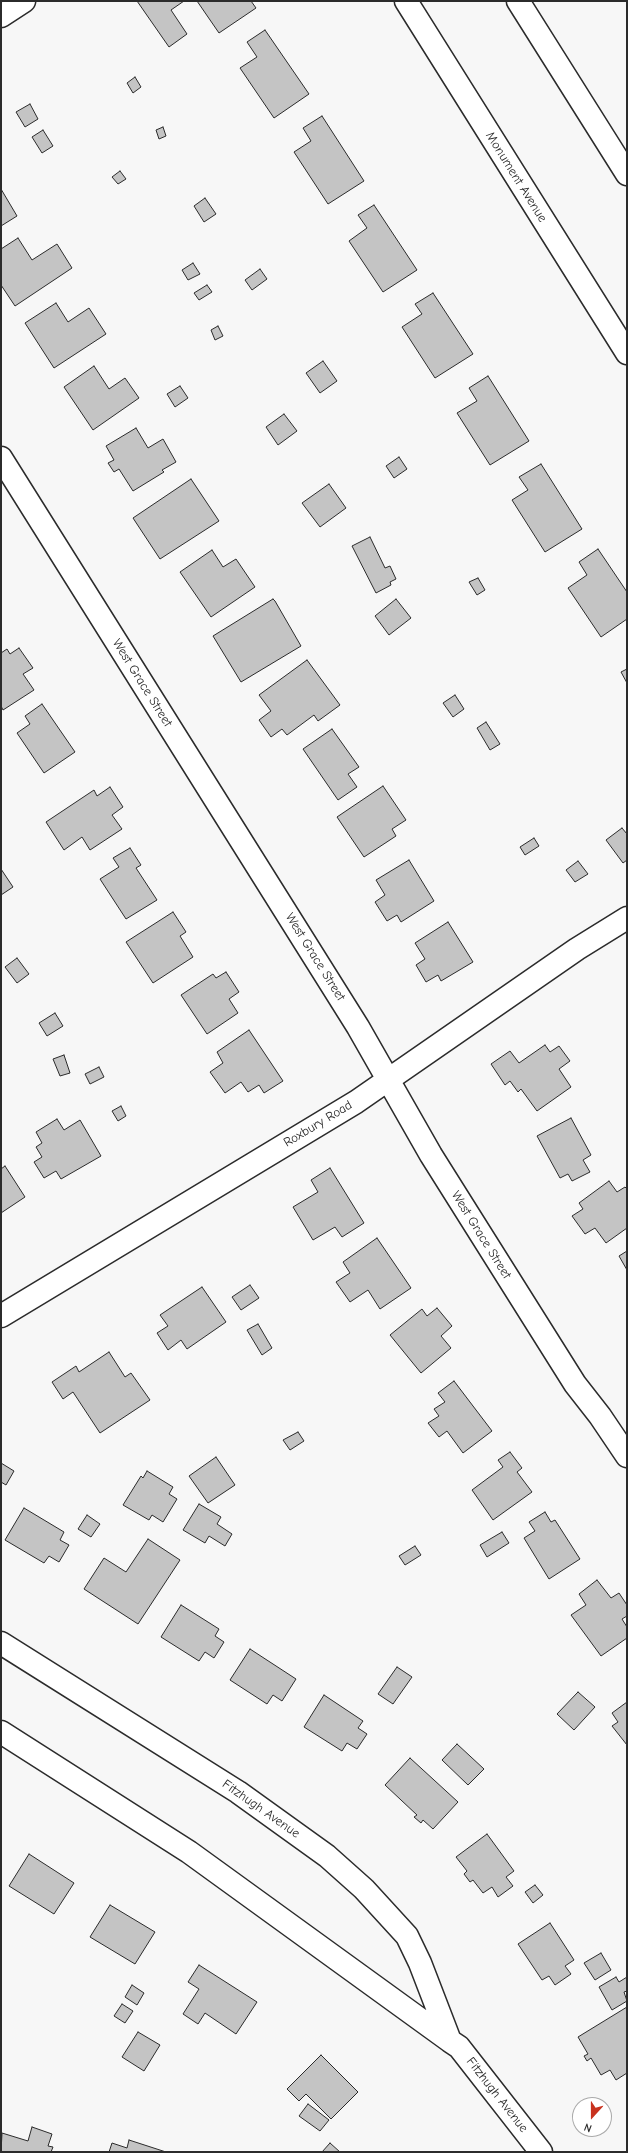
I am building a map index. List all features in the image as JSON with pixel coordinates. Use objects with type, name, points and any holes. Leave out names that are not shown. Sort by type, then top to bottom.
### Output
[{"type":"street","points":[[1,16],[24,1]]},
{"type":"street","name":"Monument Avenue","points":[[406,1],[627,352]]},
{"type":"street","points":[[518,1],[627,174]]},
{"type":"street","name":"West Grace Street","points":[[1,458],[358,1027],[431,1154],[575,1384],[600,1416],[627,1456]]},
{"type":"street","name":"Roxbury Road","points":[[1,1316],[356,1102],[577,949],[627,918]]},
{"type":"street","name":"Fitzhugh Avenue","points":[[1,1643],[238,1792],[327,1856],[364,1889],[407,1936],[420,1963],[450,2041]]},
{"type":"street","name":"Fitzhugh Avenue","points":[[1,1732],[189,1852],[459,2047],[541,2152]]},
{"type":"building","points":[[137,1],[184,1],[171,10],[187,34],[169,47]]},
{"type":"building","points":[[197,1],[251,1],[256,8],[219,33]]},
{"type":"building","points":[[265,30],[309,94],[274,118],[240,68],[257,57],[247,42]]},
{"type":"building","points":[[135,77],[141,87],[133,93],[127,83]]},
{"type":"building","points":[[30,104],[38,119],[25,127],[16,112]]},
{"type":"building","points":[[322,116],[364,181],[328,204],[294,152],[311,141],[303,128]]},
{"type":"building","points":[[163,127],[166,136],[159,139],[156,130]]},
{"type":"building","points":[[43,130],[53,146],[42,153],[32,137]]},
{"type":"building","points":[[120,171],[126,179],[118,184],[112,177]]},
{"type":"building","points":[[1,189],[17,216],[1,226]]},
{"type":"building","points":[[205,198],[216,214],[204,222],[194,206]]},
{"type":"building","points":[[374,205],[417,270],[383,292],[349,241],[367,228],[358,215]]},
{"type":"building","points":[[18,238],[32,260],[57,244],[72,268],[15,306],[1,285],[1,249]]},
{"type":"building","points":[[193,263],[200,274],[188,280],[182,270]]},
{"type":"building","points":[[260,269],[267,279],[252,290],[245,280]]},
{"type":"building","points":[[207,285],[212,292],[199,300],[194,293]]},
{"type":"building","points":[[433,293],[473,354],[435,378],[402,327],[422,314],[415,304]]},
{"type":"building","points":[[56,303],[68,322],[89,308],[106,334],[54,368],[25,323]]},
{"type":"building","points":[[218,326],[223,336],[215,340],[211,330]]},
{"type":"building","points":[[323,361],[337,381],[320,393],[306,373]]},
{"type":"building","points":[[94,366],[109,389],[125,378],[139,398],[93,430],[64,387]]},
{"type":"building","points":[[488,376],[529,441],[490,465],[457,413],[477,401],[469,388]]},
{"type":"building","points":[[180,386],[188,398],[175,407],[167,394]]},
{"type":"building","points":[[284,414],[297,431],[278,445],[266,427]]},
{"type":"building","points":[[136,428],[148,448],[163,439],[176,462],[162,470],[164,472],[133,491],[119,469],[114,472],[108,463],[114,460],[106,446]]},
{"type":"building","points":[[399,457],[407,469],[394,478],[386,466]]},
{"type":"building","points":[[541,464],[582,529],[545,552],[512,500],[528,490],[519,477]]},
{"type":"building","points":[[191,479],[219,521],[160,559],[133,518]]},
{"type":"building","points":[[329,484],[346,508],[320,527],[302,503]]},
{"type":"building","points":[[370,537],[385,568],[390,566],[396,579],[390,582],[391,585],[376,593],[352,546]]},
{"type":"building","points":[[598,549],[627,592],[627,619],[601,637],[568,588],[587,575],[579,562]]},
{"type":"building","points":[[212,550],[223,567],[236,559],[255,587],[211,617],[180,572]]},
{"type":"building","points":[[478,578],[485,590],[477,595],[469,582]]},
{"type":"building","points":[[273,599],[301,646],[241,682],[213,636]]},
{"type":"building","points":[[396,599],[411,618],[389,635],[375,616]]},
{"type":"building","points":[[19,648],[33,668],[23,674],[34,690],[3,710],[1,706],[1,653],[7,649],[10,654]]},
{"type":"building","points":[[307,660],[340,705],[318,721],[314,715],[287,735],[282,729],[271,737],[259,720],[271,711],[259,695]]},
{"type":"building","points":[[627,669],[627,683],[621,672]]},
{"type":"building","points":[[455,695],[464,709],[453,717],[443,703]]},
{"type":"building","points":[[42,704],[75,752],[44,773],[17,733],[30,724],[25,716]]},
{"type":"building","points":[[486,722],[500,744],[490,750],[477,728]]},
{"type":"building","points":[[332,729],[359,767],[348,774],[357,787],[338,800],[303,749]]},
{"type":"building","points":[[383,786],[406,820],[392,829],[396,836],[364,857],[337,817]]},
{"type":"building","points":[[110,787],[123,807],[112,815],[122,829],[90,850],[82,837],[64,850],[46,822],[94,790],[97,796]]},
{"type":"building","points":[[622,828],[627,834],[627,860],[623,863],[606,840]]},
{"type":"building","points":[[534,838],[539,846],[525,855],[520,847]]},
{"type":"building","points":[[130,848],[141,865],[136,868],[157,900],[126,919],[100,879],[119,867],[113,858]]},
{"type":"building","points":[[409,860],[434,901],[401,922],[397,915],[387,921],[375,902],[385,895],[376,880]]},
{"type":"building","points":[[578,861],[588,874],[575,882],[566,870]]},
{"type":"building","points":[[1,869],[13,887],[1,895]]},
{"type":"building","points":[[173,912],[186,932],[180,936],[193,957],[153,983],[126,942]]},
{"type":"building","points":[[448,922],[473,962],[441,981],[438,975],[426,982],[416,965],[425,959],[415,943]]},
{"type":"building","points":[[17,958],[29,974],[17,983],[5,967]]},
{"type":"building","points":[[226,972],[239,992],[229,999],[238,1013],[207,1034],[181,995],[213,974],[216,978]]},
{"type":"building","points":[[55,1013],[63,1026],[47,1036],[39,1023]]},
{"type":"building","points":[[249,1030],[283,1081],[264,1093],[259,1085],[248,1092],[241,1082],[225,1093],[210,1072],[223,1063],[217,1052]]},
{"type":"building","points":[[545,1045],[550,1052],[559,1046],[570,1061],[559,1069],[571,1087],[537,1111],[521,1089],[518,1092],[510,1081],[505,1085],[491,1064],[510,1051],[519,1063]]},
{"type":"building","points":[[64,1055],[70,1073],[60,1076],[53,1059]]},
{"type":"building","points":[[99,1067],[104,1077],[90,1084],[85,1074]]},
{"type":"building","points":[[121,1106],[126,1116],[118,1121],[112,1111]]},
{"type":"building","points":[[571,1118],[591,1155],[583,1160],[590,1172],[572,1181],[568,1174],[560,1178],[537,1136]]},
{"type":"building","points":[[57,1119],[64,1130],[80,1120],[101,1156],[61,1179],[56,1171],[44,1178],[34,1162],[42,1157],[36,1147],[42,1143],[36,1132]]},
{"type":"building","points":[[5,1166],[25,1197],[1,1213],[1,1169]]},
{"type":"building","points":[[330,1168],[364,1223],[342,1237],[335,1227],[313,1240],[293,1207],[318,1192],[311,1180]]},
{"type":"building","points":[[609,1181],[617,1192],[625,1187],[627,1189],[627,1228],[606,1243],[595,1228],[585,1234],[572,1216],[583,1209],[579,1203]]},
{"type":"building","points":[[377,1238],[411,1288],[380,1309],[368,1290],[350,1302],[336,1282],[350,1273],[343,1262]]},
{"type":"building","points":[[627,1251],[627,1270],[619,1256]]},
{"type":"building","points":[[250,1285],[259,1298],[241,1310],[232,1297]]},
{"type":"building","points":[[202,1287],[226,1322],[187,1349],[181,1340],[168,1350],[157,1333],[168,1326],[160,1315]]},
{"type":"building","points":[[437,1308],[452,1326],[441,1336],[451,1348],[421,1373],[390,1335],[422,1309],[427,1316]]},
{"type":"building","points":[[258,1324],[272,1348],[262,1355],[247,1330]]},
{"type":"building","points":[[109,1352],[125,1377],[131,1373],[150,1400],[100,1433],[73,1392],[63,1399],[52,1382],[76,1366],[79,1372]]},
{"type":"building","points":[[454,1381],[492,1431],[463,1453],[447,1431],[439,1437],[428,1423],[439,1416],[434,1409],[445,1402],[438,1393]]},
{"type":"building","points":[[298,1432],[304,1441],[290,1450],[283,1440]]},
{"type":"building","points":[[510,1452],[522,1468],[517,1472],[532,1492],[493,1520],[472,1490],[503,1467],[498,1460]]},
{"type":"building","points":[[216,1457],[235,1485],[208,1503],[189,1476]]},
{"type":"building","points":[[1,1463],[14,1471],[6,1485],[1,1482]]},
{"type":"building","points":[[147,1471],[173,1487],[169,1494],[177,1499],[163,1522],[152,1515],[149,1520],[123,1505],[141,1476],[143,1478]]},
{"type":"building","points":[[199,1504],[221,1517],[217,1524],[232,1534],[225,1546],[209,1536],[205,1543],[183,1530]]},
{"type":"building","points":[[24,1508],[64,1532],[60,1540],[69,1545],[59,1562],[49,1556],[44,1563],[5,1540]]},
{"type":"building","points":[[545,1512],[551,1522],[555,1520],[580,1559],[549,1579],[524,1538],[535,1531],[529,1522]]},
{"type":"building","points":[[87,1515],[100,1524],[91,1537],[78,1529]]},
{"type":"building","points":[[502,1532],[509,1543],[487,1557],[480,1545]]},
{"type":"building","points":[[148,1539],[180,1560],[138,1624],[84,1589],[104,1558],[126,1572]]},
{"type":"building","points":[[415,1546],[421,1555],[405,1565],[399,1556]]},
{"type":"building","points":[[597,1580],[611,1598],[619,1593],[627,1605],[627,1616],[622,1619],[627,1627],[627,1638],[601,1656],[571,1615],[586,1605],[579,1594]]},
{"type":"building","points":[[181,1605],[219,1629],[215,1636],[224,1642],[214,1658],[205,1652],[199,1661],[161,1637]]},
{"type":"building","points":[[250,1649],[296,1679],[282,1701],[273,1695],[267,1704],[230,1680]]},
{"type":"building","points":[[397,1667],[412,1677],[393,1704],[378,1694]]},
{"type":"building","points":[[578,1692],[595,1707],[574,1730],[557,1714]]},
{"type":"building","points":[[324,1695],[363,1721],[358,1728],[367,1734],[357,1749],[347,1743],[342,1751],[304,1727]]},
{"type":"building","points":[[627,1702],[627,1745],[612,1726],[618,1722],[612,1713]]},
{"type":"building","points":[[457,1744],[484,1769],[468,1785],[442,1760]]},
{"type":"building","points":[[410,1758],[458,1802],[433,1829],[423,1820],[421,1823],[414,1817],[417,1815],[385,1785]]},
{"type":"building","points":[[487,1834],[514,1871],[506,1877],[513,1886],[498,1897],[492,1887],[483,1893],[473,1880],[470,1882],[464,1874],[467,1871],[456,1857]]},
{"type":"building","points":[[29,1854],[74,1883],[54,1914],[9,1886]]},
{"type":"building","points":[[535,1885],[543,1895],[533,1903],[525,1892]]},
{"type":"building","points":[[110,1905],[155,1932],[135,1964],[90,1937]]},
{"type":"building","points":[[550,1923],[574,1960],[565,1966],[571,1974],[555,1985],[549,1976],[542,1980],[518,1944]]},
{"type":"building","points":[[601,1953],[611,1970],[595,1980],[584,1963]]},
{"type":"building","points":[[199,1965],[257,2002],[236,2034],[205,2013],[198,2024],[183,2014],[199,1989],[188,1982]]},
{"type":"building","points":[[616,1977],[619,1982],[627,1977],[627,1991],[624,1992],[627,2001],[612,2010],[599,1987]]},
{"type":"building","points":[[132,1985],[144,1993],[137,2005],[125,1997]]},
{"type":"building","points":[[122,2004],[133,2011],[125,2023],[114,2016]]},
{"type":"building","points":[[627,2007],[627,2073],[616,2080],[610,2070],[601,2075],[591,2058],[587,2061],[584,2056],[588,2054],[578,2037]]},
{"type":"building","points":[[138,2032],[160,2045],[144,2071],[122,2057]]},
{"type":"building","points":[[321,2055],[358,2092],[331,2119],[306,2094],[299,2101],[287,2089]]},
{"type":"building","points":[[308,2104],[329,2120],[320,2131],[299,2116]]},
{"type":"building","points":[[32,2127],[52,2134],[48,2146],[53,2147],[51,2152],[1,2152],[2,2133],[28,2141]]},
{"type":"building","points":[[129,2140],[166,2152],[109,2152],[112,2143],[127,2148]]},
{"type":"building","points":[[330,2143],[340,2152],[322,2152]]}]
